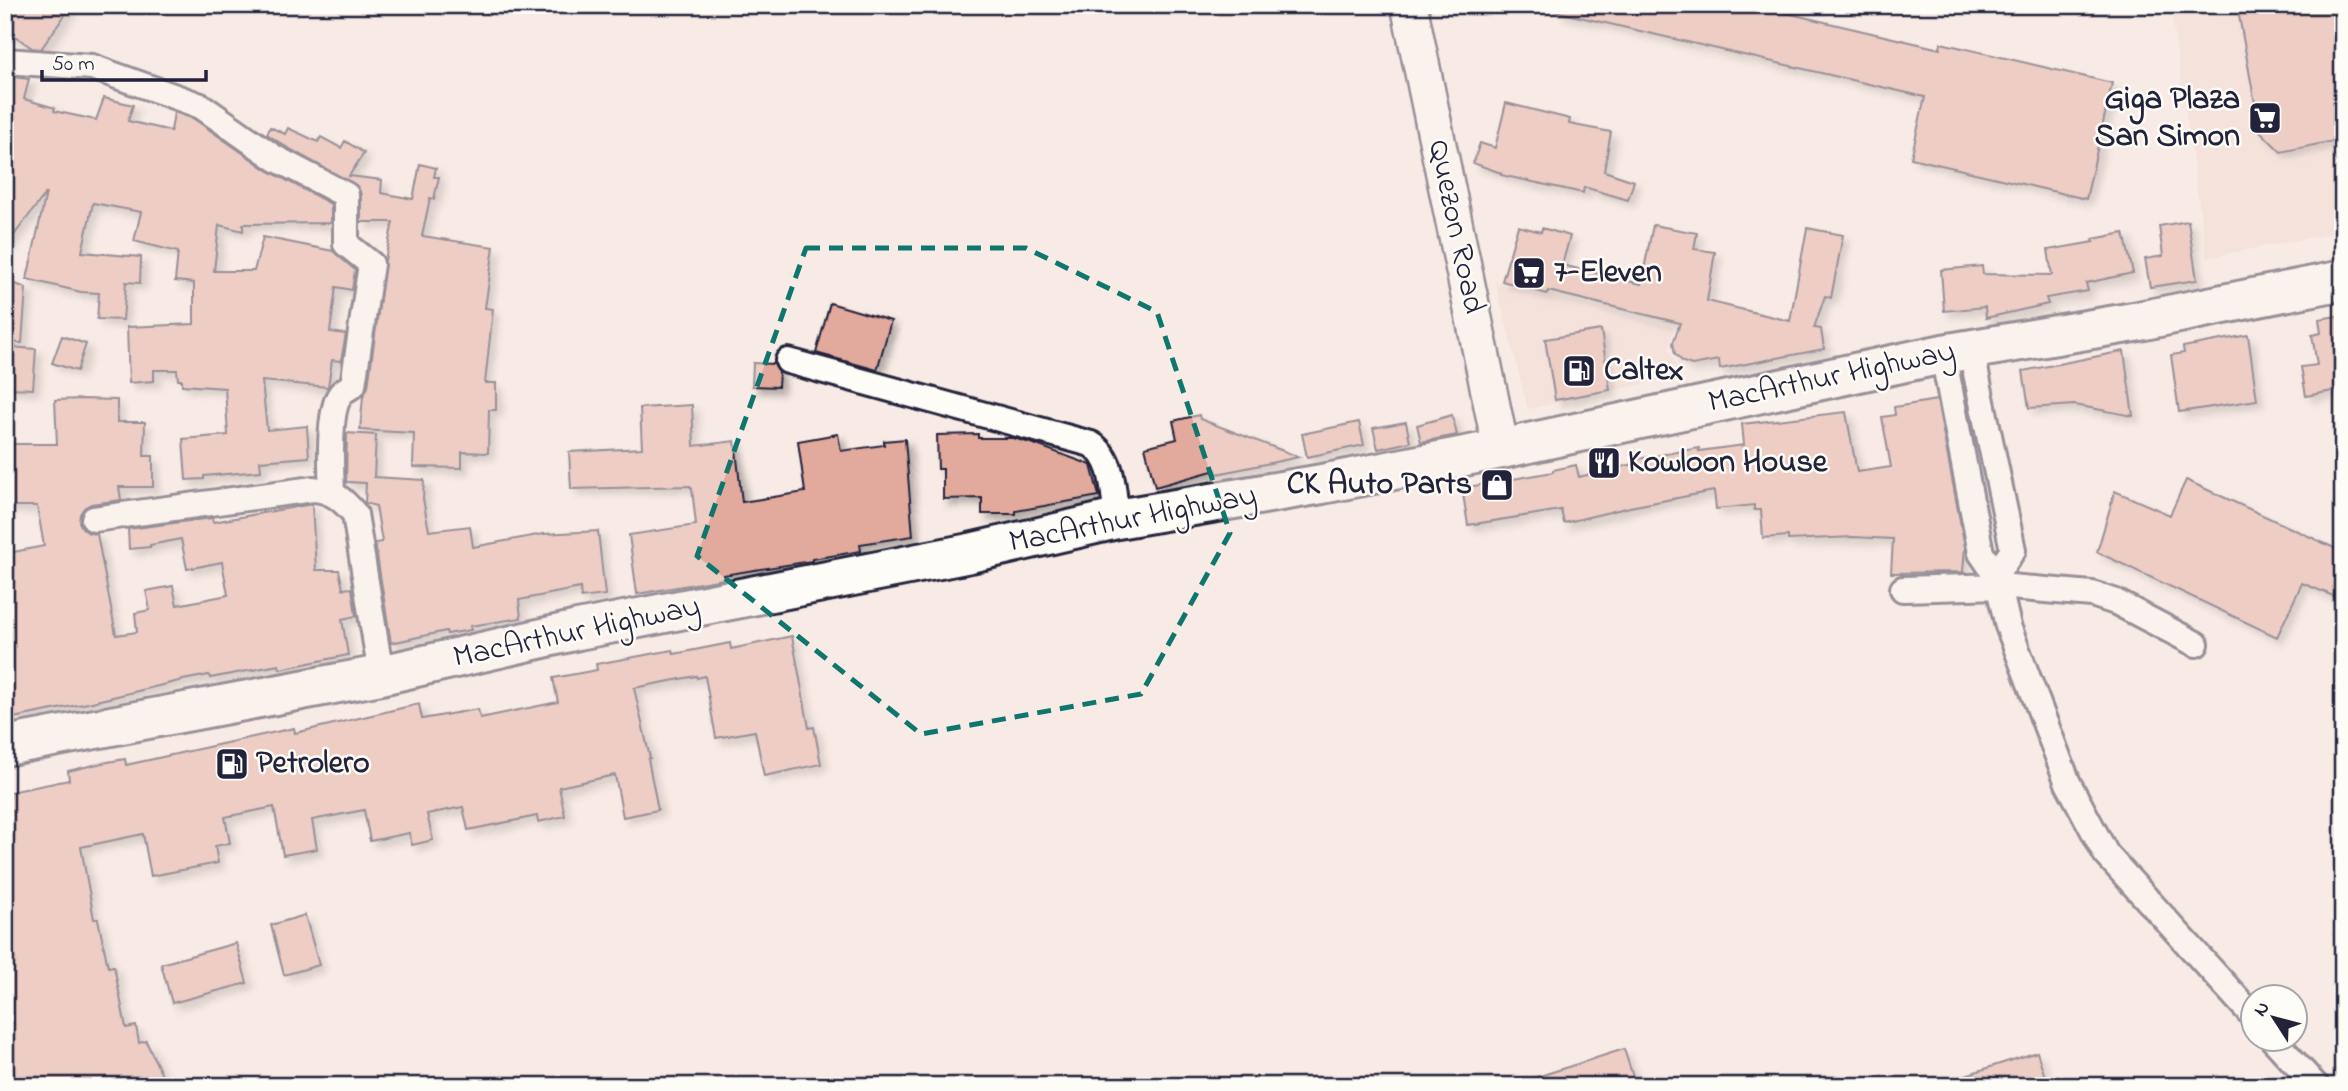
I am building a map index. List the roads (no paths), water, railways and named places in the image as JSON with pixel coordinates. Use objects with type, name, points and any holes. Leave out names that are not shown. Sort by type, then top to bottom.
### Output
[{"type":"highway","name":"MacArthur Highway","points":[[5,746],[381,675],[578,630],[970,553],[1116,519],[1501,450],[1957,352],[2133,322],[2343,281]]},
{"type":"main road","name":"Quezon Road","points":[[1409,5],[1501,450]]},
{"type":"street","points":[[5,61],[92,67],[201,106],[275,158],[346,195],[346,244],[371,264],[354,385],[340,394],[335,410],[330,460],[332,494]]},
{"type":"street","points":[[1957,352],[1990,441],[2013,550],[1998,581]]},
{"type":"street","points":[[1957,352],[1961,449],[1981,553],[1998,581],[2008,626],[2068,783],[2106,854],[2240,1003]]},
{"type":"street","points":[[788,361],[1091,444],[1098,448],[1110,470],[1116,519]]},
{"type":"street","points":[[1961,449],[1990,441]]},
{"type":"street","points":[[94,519],[313,489],[332,494],[355,514],[381,675]]},
{"type":"street","points":[[1970,497],[2001,493]]},
{"type":"street","points":[[1903,589],[1998,581],[2092,594],[2116,602],[2196,644]]},
{"type":"street","points":[[2285,1052],[2316,1086]]},
{"type":"place","name":"Giga Plaza San Simon","points":[[2265,118]]},
{"type":"place","name":"7-Eleven","points":[[1529,273]]},
{"type":"place","name":"Caltex","points":[[1579,371]]},
{"type":"place","name":"Kowloon House","points":[[1604,463]]},
{"type":"place","name":"CK Auto Parts","points":[[1497,485]]},
{"type":"place","name":"Petrolero","points":[[232,764]]}]
